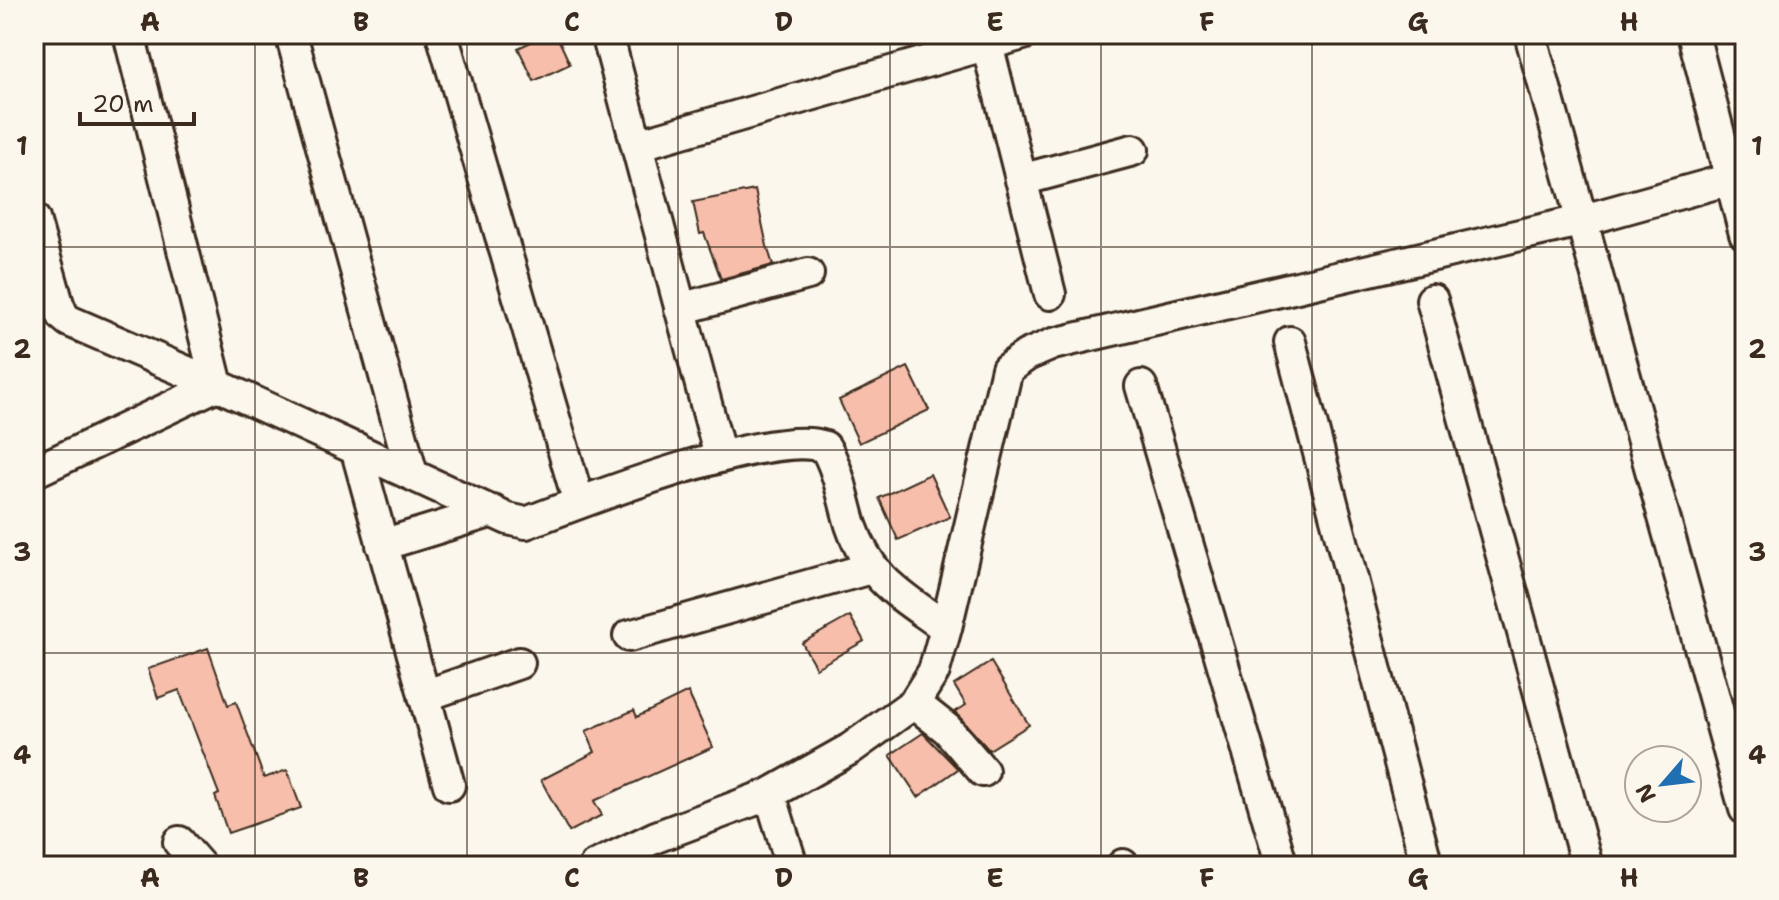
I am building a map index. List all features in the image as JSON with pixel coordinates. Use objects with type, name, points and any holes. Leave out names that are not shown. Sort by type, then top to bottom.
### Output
[{"type":"street","points":[[129,34],[217,385]]},
{"type":"street","points":[[291,34],[412,474]]},
{"type":"street","points":[[442,34],[579,503]]},
{"type":"street","points":[[607,34],[720,456]]},
{"type":"street","points":[[637,145],[1023,34]]},
{"type":"street","points":[[1530,34],[1745,809]]},
{"type":"street","points":[[1693,34],[1738,176],[1745,234]]},
{"type":"street","points":[[987,44],[1050,294]]},
{"type":"street","points":[[1021,180],[1133,150]]},
{"type":"street","points":[[595,866],[656,837],[770,794],[850,749],[914,703],[934,671],[946,628],[1007,369],[1027,355],[1053,344],[1580,221],[1738,176]]},
{"type":"street","points":[[34,219],[46,309],[508,519],[526,523],[720,456],[802,443],[825,447],[834,465],[852,528],[871,568],[881,580],[946,628]]},
{"type":"street","points":[[680,309],[808,274]]},
{"type":"street","points":[[1432,300],[1587,866]]},
{"type":"street","points":[[1290,342],[1427,866]]},
{"type":"street","points":[[34,472],[217,385]]},
{"type":"street","points":[[1141,386],[1282,866]]},
{"type":"street","points":[[356,448],[449,785]]},
{"type":"street","points":[[382,545],[493,511]]},
{"type":"street","points":[[629,636],[871,568]]},
{"type":"street","points":[[424,696],[519,663]]},
{"type":"street","points":[[914,703],[947,729],[983,771]]},
{"type":"street","points":[[770,794],[792,866]]},
{"type":"street","points":[[179,842],[200,866]]},
{"type":"building","points":[[548,34],[556,34],[570,64],[534,81],[518,48]]},
{"type":"building","points":[[755,190],[773,265],[721,279],[704,233],[700,234],[693,202]]},
{"type":"building","points":[[908,367],[929,410],[859,443],[839,400]]},
{"type":"building","points":[[930,474],[950,517],[898,540],[879,498]]},
{"type":"building","points":[[850,616],[864,641],[816,668],[802,643]]},
{"type":"building","points":[[208,648],[228,705],[236,702],[264,778],[287,770],[301,808],[228,833],[215,796],[219,794],[179,690],[158,698],[148,669]]},
{"type":"building","points":[[991,662],[1029,725],[989,750],[955,712],[966,705],[954,685]]},
{"type":"building","points":[[688,692],[713,747],[594,801],[602,815],[569,832],[541,780],[595,752],[586,731],[634,710],[637,717]]},
{"type":"building","points":[[923,733],[958,769],[918,797],[890,755]]}]
